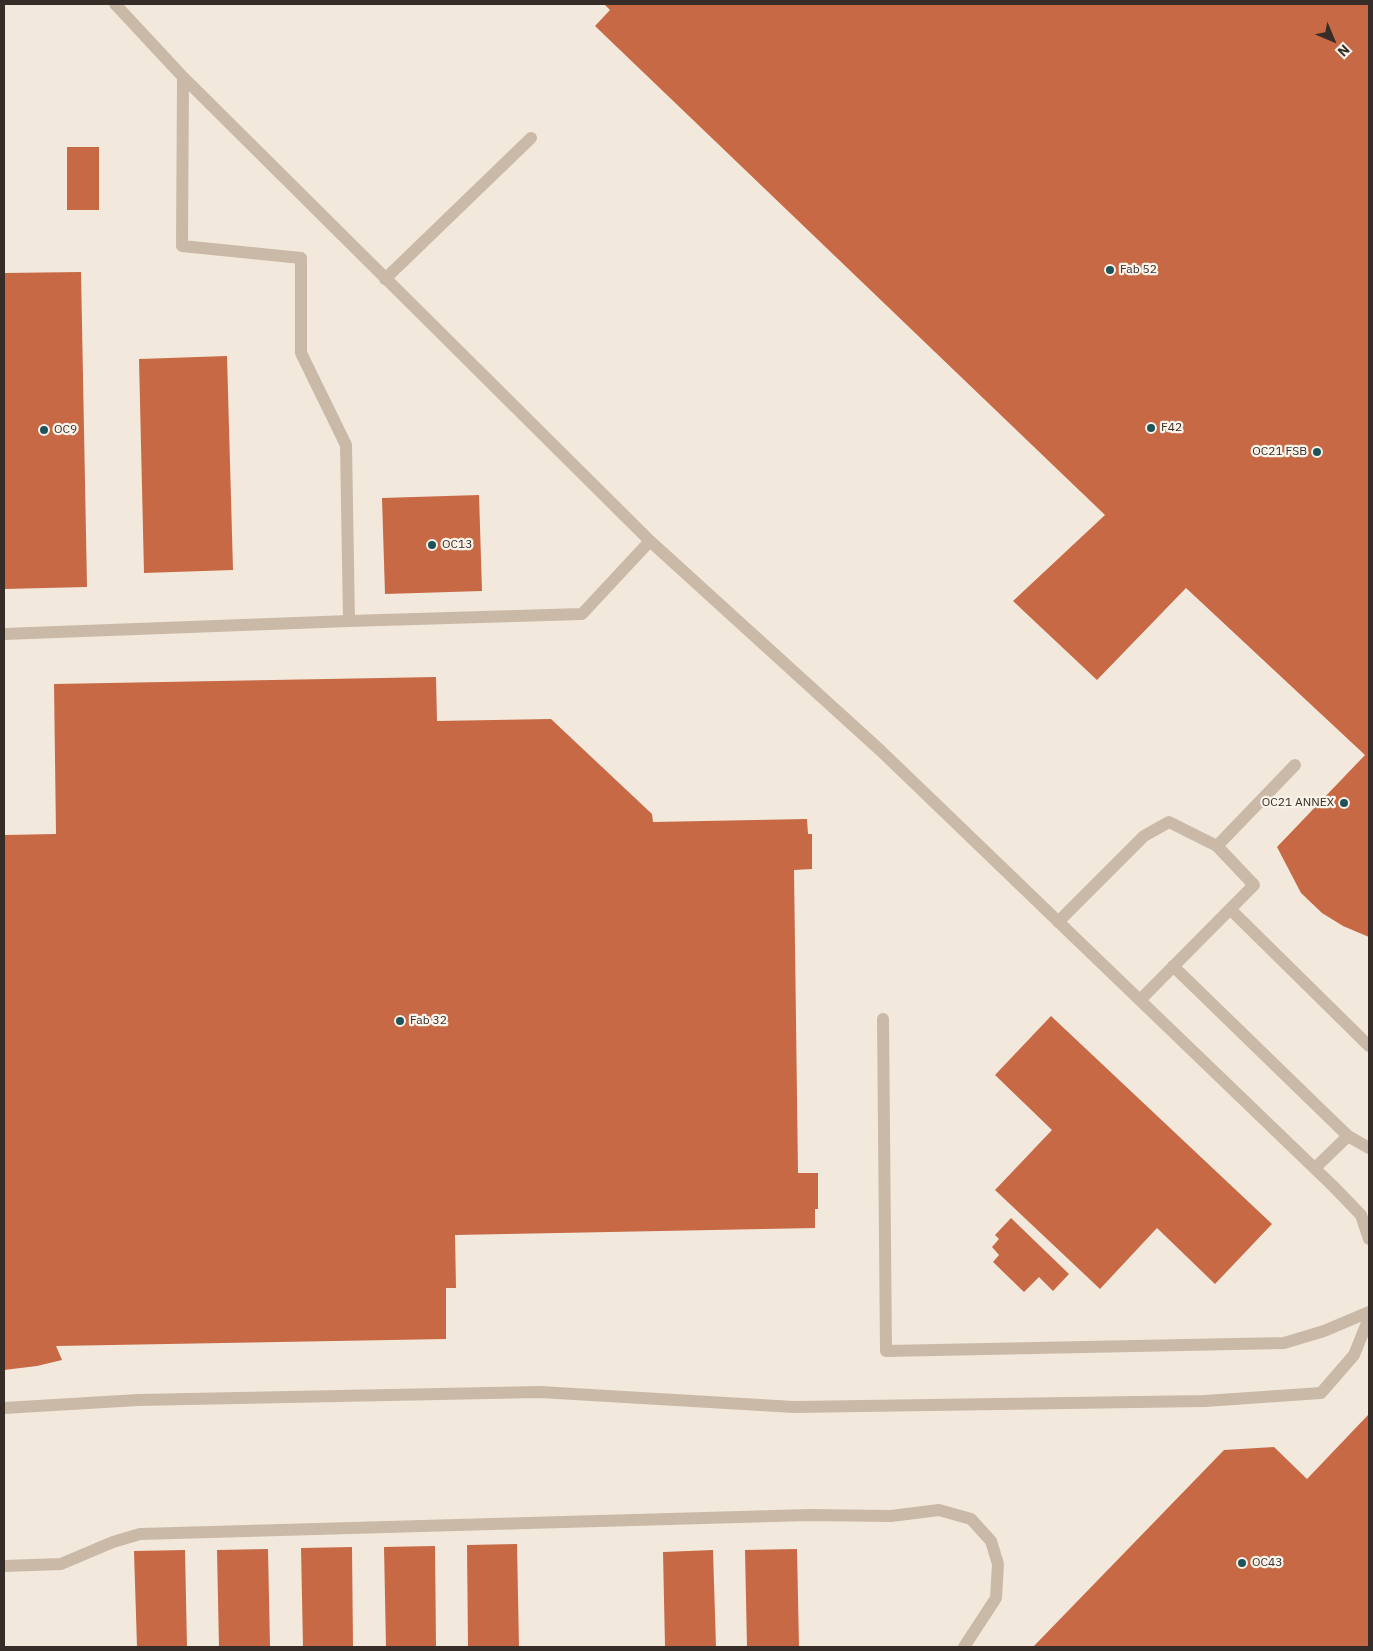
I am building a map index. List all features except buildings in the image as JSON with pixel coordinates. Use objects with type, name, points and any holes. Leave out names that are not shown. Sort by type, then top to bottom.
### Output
[{"type":"lane","points":[[115,4],[183,77],[650,541],[881,751],[1315,1168],[1362,1215],[1369,1239]]},
{"type":"lane","points":[[183,77],[182,246],[301,258],[301,352],[346,445],[349,621]]},
{"type":"lane","points":[[385,279],[531,138]]},
{"type":"lane","points":[[4,634],[582,614],[650,541]]},
{"type":"lane","points":[[1217,846],[1295,765]]},
{"type":"lane","points":[[1058,922],[1144,836],[1169,822],[1217,846],[1254,885],[1140,1000]]},
{"type":"lane","points":[[1230,909],[1369,1046]]},
{"type":"lane","points":[[1173,966],[1348,1136],[1369,1148]]},
{"type":"lane","points":[[883,1020],[886,1351],[1284,1343],[1324,1331],[1369,1312]]},
{"type":"lane","points":[[1315,1168],[1348,1136]]},
{"type":"lane","points":[[4,1408],[138,1400],[540,1392],[794,1408],[1205,1401],[1321,1393],[1354,1355],[1369,1318]]},
{"type":"lane","points":[[4,1566],[61,1564],[113,1542],[140,1534],[810,1515],[891,1516],[940,1510],[971,1519],[991,1541],[998,1564],[996,1598],[964,1647]]},
{"type":"place","name":"Fab 52","points":[[1110,270]]},
{"type":"place","name":"F42","points":[[1151,428]]},
{"type":"place","name":"OC9","points":[[44,430]]},
{"type":"place","name":"OC21 FSB","points":[[1317,452]]},
{"type":"place","name":"OC13","points":[[432,545]]},
{"type":"place","name":"OC21 ANNEX","points":[[1344,803]]},
{"type":"place","name":"Fab 32","points":[[400,1021]]},
{"type":"place","name":"OC43","points":[[1242,1563]]}]
